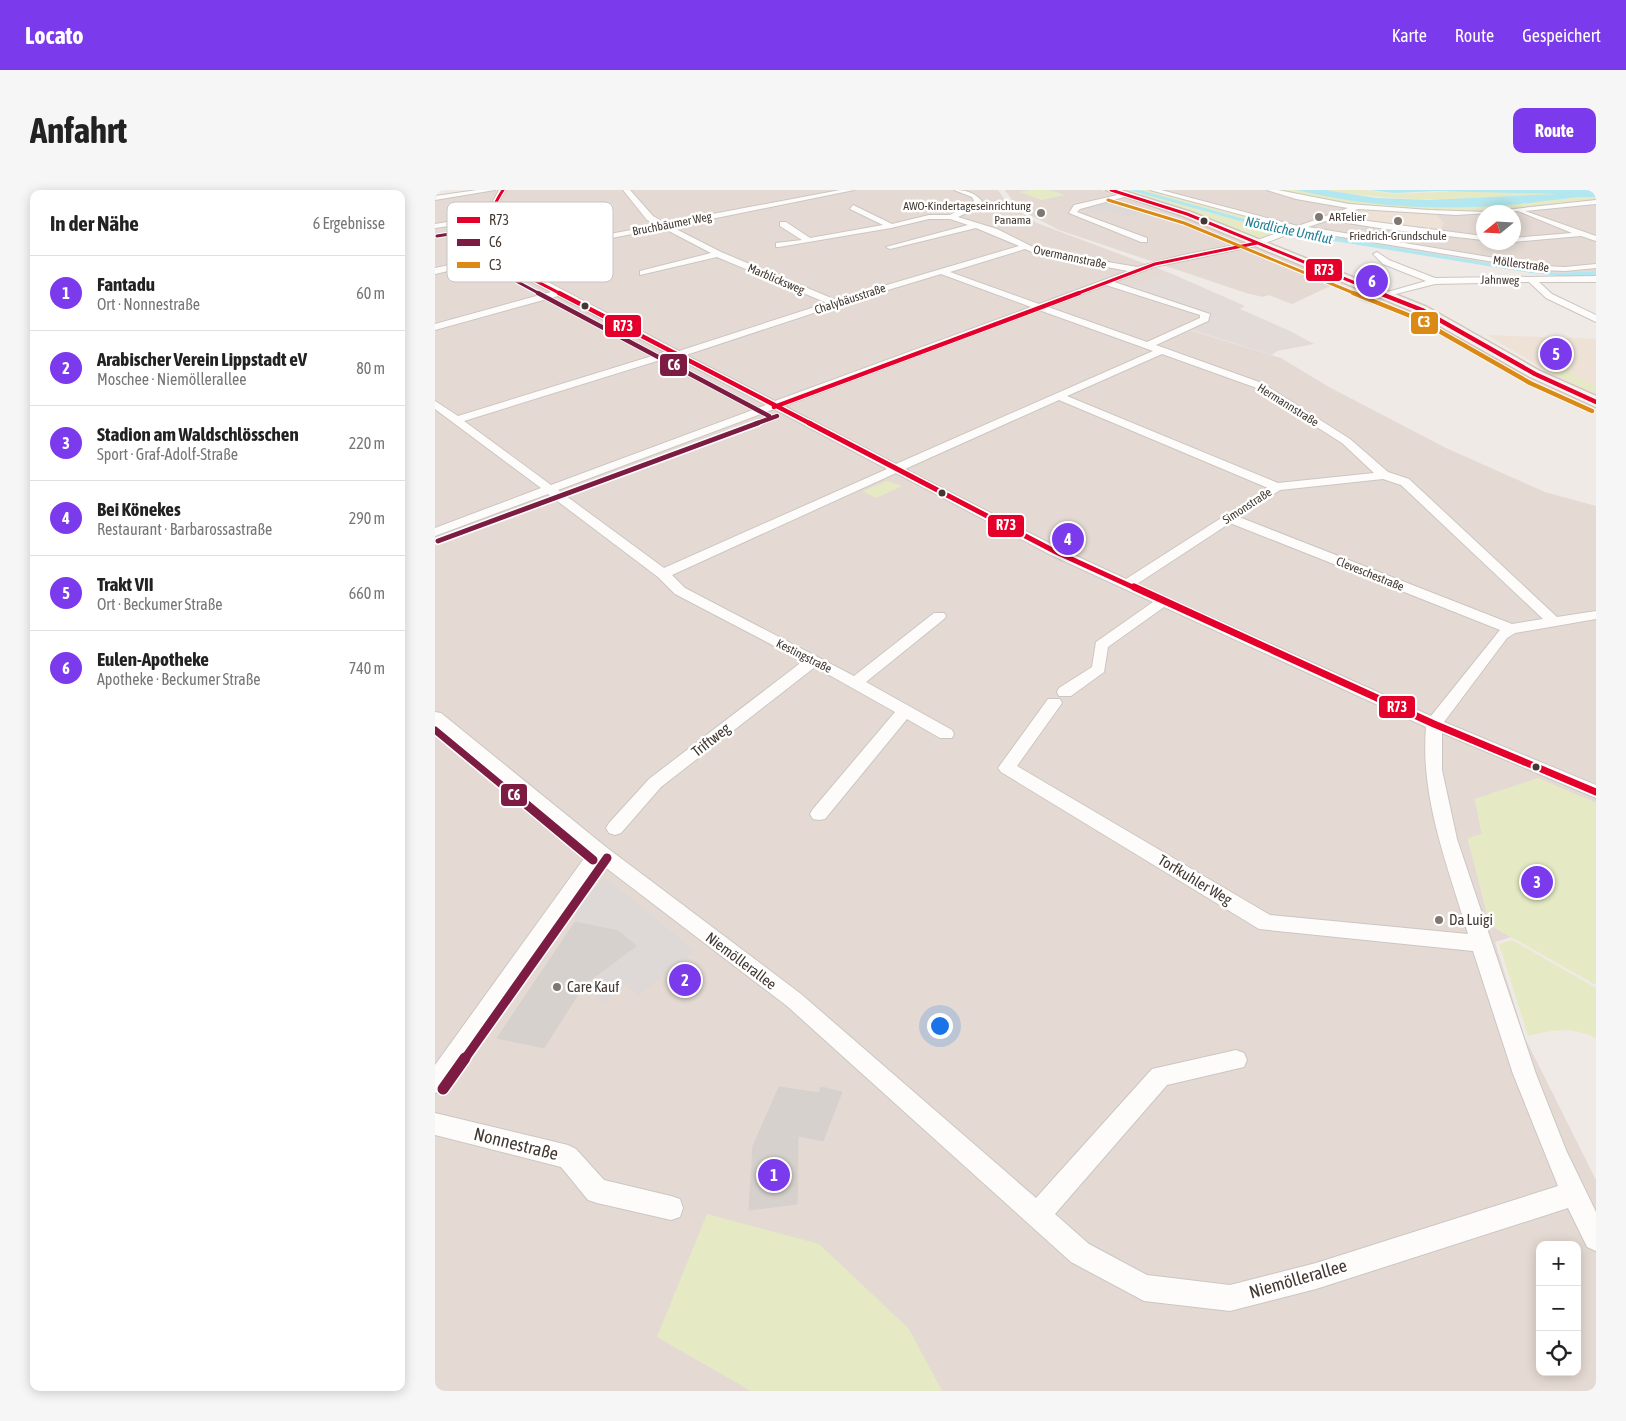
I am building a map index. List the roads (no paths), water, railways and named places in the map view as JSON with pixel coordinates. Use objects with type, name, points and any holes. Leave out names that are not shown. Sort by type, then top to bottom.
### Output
[{"type":"main road","points":[[1111,190],[1187,214],[1387,295],[1444,321],[1541,377],[1596,402]]},
{"type":"street","points":[[435,198],[491,190]]},
{"type":"street","points":[[494,202],[503,190]]},
{"type":"street","name":"Marblicksweg","points":[[626,190],[650,218],[663,226],[717,254],[835,304]]},
{"type":"street","name":"Bruchbäumer Weg","points":[[613,236],[851,190]]},
{"type":"street","name":"Overmannstraße","points":[[951,217],[956,212],[974,206],[979,201],[974,196],[957,190]]},
{"type":"street","name":"Möllerstraße","points":[[1153,190],[1296,229],[1543,268],[1565,269],[1596,266]]},
{"type":"street","points":[[1270,190],[1312,201],[1355,208],[1431,213],[1476,213]]},
{"type":"street","points":[[1126,194],[1077,207],[1073,213],[1144,240]]},
{"type":"street","points":[[779,196],[785,202]]},
{"type":"street","points":[[1521,210],[1596,202]]},
{"type":"street","points":[[853,207],[867,216],[891,226]]},
{"type":"street","points":[[435,532],[1137,270],[1169,260],[1257,243],[1355,208]]},
{"type":"street","points":[[1521,211],[1596,239]]},
{"type":"street","name":"Overmannstraße","points":[[779,245],[891,226],[929,217],[951,217],[994,231],[1024,247],[1052,256],[1137,270]]},
{"type":"street","points":[[1329,218],[1385,227],[1476,237]]},
{"type":"street","points":[[783,224],[809,241]]},
{"type":"street","points":[[890,246],[977,225]]},
{"type":"street","points":[[1521,239],[1596,234]]},
{"type":"street","name":"Chalybäusstraße","points":[[455,420],[1024,247]]},
{"type":"street","points":[[643,274],[717,254]]},
{"type":"street","name":"Jahnweg","points":[[1377,254],[1386,262],[1434,281]]},
{"type":"street","name":"Hermannstraße","points":[[940,271],[1258,385],[1346,441],[1384,475],[1405,482],[1553,621]]},
{"type":"street","name":"Jahnweg","points":[[1387,295],[1434,281],[1596,280]]},
{"type":"street","points":[[1532,281],[1549,296],[1596,320]]},
{"type":"street","points":[[537,282],[894,470],[1041,545],[1434,724],[1596,792]]},
{"type":"street","points":[[1107,282],[1205,314],[1205,320],[1148,345]]},
{"type":"street","points":[[435,327],[558,293]]},
{"type":"street","points":[[663,574],[1163,350]]},
{"type":"street","points":[[1058,396],[1277,487]]},
{"type":"street","name":"Kestingstraße","points":[[435,404],[663,574],[680,591],[855,682],[946,734]]},
{"type":"street","name":"Simonstraße","points":[[1127,584],[1277,487],[1384,475]]},
{"type":"street","name":"Cleveschestraße","points":[[1229,518],[1511,630]]},
{"type":"street","name":"Torfkuhler Weg","points":[[1163,601],[1101,645],[1099,669],[1060,698],[1007,768],[1266,923],[1480,943]]},
{"type":"street","points":[[1596,615],[1553,621],[1511,630],[1502,635],[1434,724],[1433,769],[1442,812],[1480,943],[1512,1040],[1572,1194],[1596,1238]]},
{"type":"street","points":[[855,682],[939,616]]},
{"type":"street","name":"Triftweg","points":[[615,828],[655,783],[814,660]]},
{"type":"street","points":[[819,814],[905,711]]},
{"type":"street","name":"Niemöllerallee","points":[[435,717],[599,852],[793,1000],[1080,1253],[1144,1288],[1230,1298],[1315,1276],[1572,1194]]},
{"type":"street","points":[[435,1083],[599,852]]},
{"type":"street","points":[[1037,1216],[1160,1076],[1235,1060]]},
{"type":"street","name":"Nonnestraße","points":[[435,1124],[568,1157],[597,1191],[671,1208]]},
{"type":"water","name":"Nördliche Umflut","points":[[1129,190],[1140,190],[1270,226],[1524,269],[1557,273],[1596,271],[1596,275],[1568,277],[1531,273],[1279,232]]},
{"type":"water","points":[[1297,190],[1326,190],[1376,198],[1430,200],[1557,194],[1437,191],[1394,193],[1370,190],[1596,190],[1596,197],[1464,207],[1380,204]]},
{"type":"place","name":"AWO-Kindertageseinrichtung Panama","points":[[1041,213]]},
{"type":"place","name":"ARTelier","points":[[1319,217]]},
{"type":"place","name":"Friedrich-Grundschule","points":[[1398,221]]},
{"type":"place","name":"Eulen-Apotheke","points":[[1372,281]]},
{"type":"place","name":"Trakt VII","points":[[1556,354]]},
{"type":"place","name":"Bei Könekes","points":[[1068,539]]},
{"type":"place","name":"Stadion am Waldschlösschen","points":[[1537,882]]},
{"type":"place","name":"Da Luigi","points":[[1439,920]]},
{"type":"place","name":"Arabischer Verein Lippstadt eV","points":[[685,980]]},
{"type":"place","name":"Care Kauf","points":[[557,987]]},
{"type":"place","name":"Fantadu","points":[[774,1175]]}]
